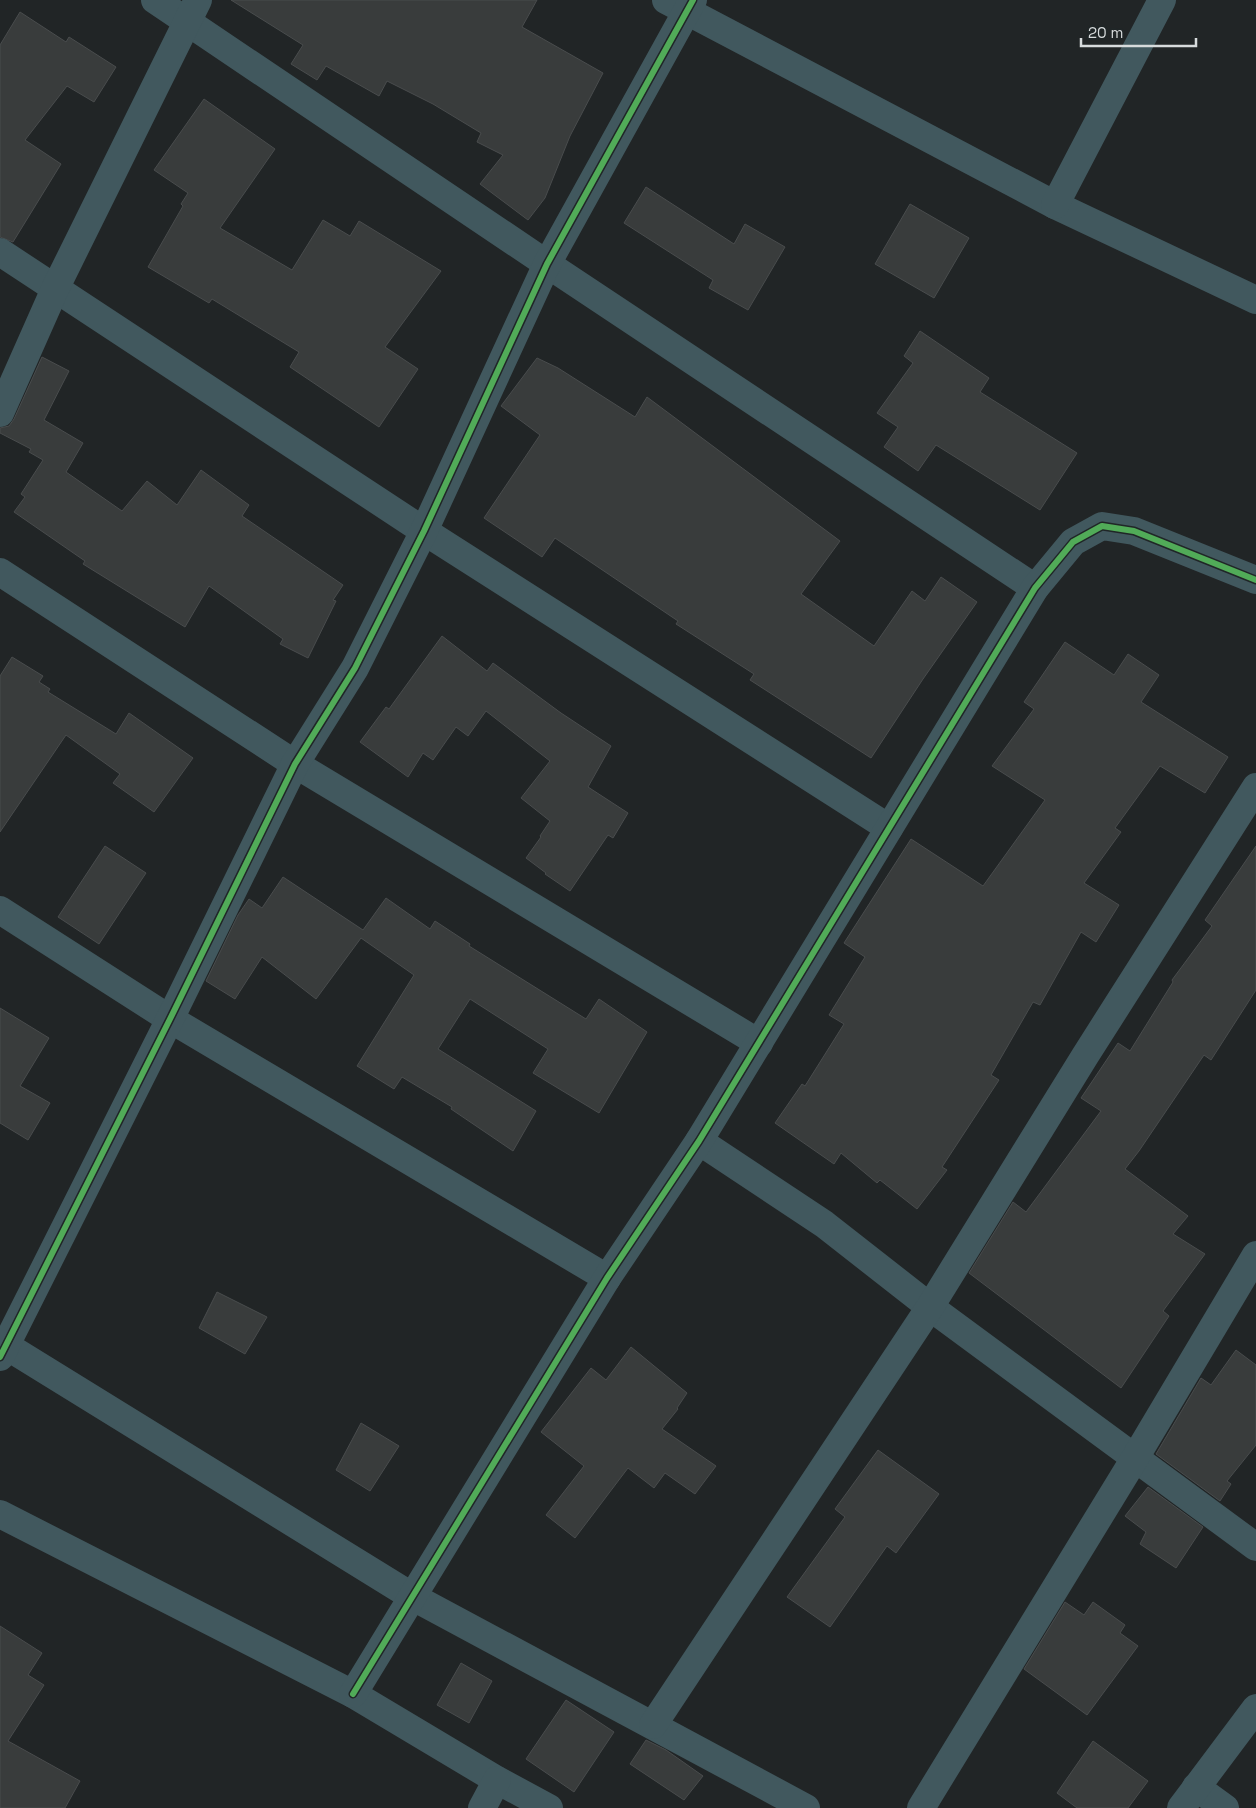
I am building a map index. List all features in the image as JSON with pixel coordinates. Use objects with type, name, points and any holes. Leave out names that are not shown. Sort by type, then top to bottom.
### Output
[{"type":"street","points":[[155,0],[192,10],[546,264],[1035,588]]},
{"type":"street","points":[[1055,204],[1162,0]]},
{"type":"street","points":[[806,1808],[413,1597],[2,1348],[170,1019],[295,764],[355,668],[424,531],[546,264],[682,3],[1055,204],[1256,300]]},
{"type":"street","points":[[0,413],[55,289],[192,10]]},
{"type":"street","points":[[0,252],[424,531],[889,828]]},
{"type":"street","points":[[353,1694],[607,1278],[699,1141],[1035,588],[1073,542],[1102,526],[1134,531],[1256,580]]},
{"type":"street","points":[[0,572],[295,764],[759,1043]]},
{"type":"street","points":[[653,1725],[930,1307],[1085,1056],[1256,788]]},
{"type":"street","points":[[0,910],[170,1019],[607,1278]]},
{"type":"street","points":[[699,1141],[824,1224],[930,1307],[1256,1547]]},
{"type":"street","points":[[920,1808],[1135,1458],[1256,1255]]},
{"type":"street","points":[[0,1514],[353,1694],[497,1780],[549,1808]]},
{"type":"street","points":[[1225,1808],[1189,1797],[1256,1708]]},
{"type":"street","points":[[482,1808],[497,1780]]},
{"type":"building","points":[[231,0],[537,0],[522,27],[603,73],[570,136],[545,198],[528,220],[480,184],[503,155],[477,142],[481,133],[433,104],[387,81],[379,96],[326,66],[317,80],[291,64],[303,45]]},
{"type":"building","points":[[20,12],[66,42],[69,37],[116,67],[94,102],[67,86],[25,140],[61,164],[13,242],[0,237],[0,45]]},
{"type":"building","points":[[204,99],[275,149],[220,228],[292,270],[323,220],[350,236],[359,221],[441,271],[385,347],[418,369],[379,427],[290,367],[299,352],[212,299],[209,303],[148,267],[183,206],[181,204],[188,193],[154,170]]},
{"type":"building","points":[[646,187],[734,244],[745,224],[785,247],[748,310],[709,288],[713,280],[624,223]]},
{"type":"building","points":[[910,204],[969,238],[934,298],[875,264]]},
{"type":"building","points":[[920,331],[989,378],[980,392],[1077,453],[1040,510],[936,445],[918,471],[884,447],[898,427],[877,413],[913,363],[904,356]]},
{"type":"building","points":[[42,357],[69,371],[44,420],[83,443],[66,472],[122,511],[147,481],[177,505],[201,470],[249,505],[242,516],[343,585],[333,600],[336,601],[308,658],[280,644],[283,639],[209,586],[185,627],[83,564],[85,561],[14,512],[25,497],[21,494],[43,460],[29,452],[31,449],[0,433],[0,428],[9,426],[14,419]]},
{"type":"building","points":[[537,358],[558,368],[635,417],[647,397],[840,541],[801,594],[874,646],[912,591],[925,601],[941,577],[977,602],[871,758],[750,680],[754,674],[676,624],[678,621],[555,538],[542,557],[484,518],[540,435],[501,406]]},
{"type":"building","points":[[442,636],[487,671],[493,663],[561,713],[611,746],[588,787],[628,813],[613,838],[608,835],[570,891],[526,858],[550,821],[521,798],[550,761],[486,711],[468,736],[456,727],[433,760],[423,753],[408,777],[360,742],[386,707],[389,709]]},
{"type":"building","points":[[1065,642],[1114,675],[1128,654],[1159,675],[1141,702],[1228,757],[1205,793],[1160,766],[1115,828],[1121,832],[1084,883],[1119,905],[1096,942],[1081,932],[1040,1005],[1033,1002],[991,1075],[999,1080],[942,1167],[947,1170],[917,1209],[880,1180],[877,1183],[841,1153],[834,1164],[775,1123],[802,1084],[805,1086],[844,1024],[829,1015],[865,957],[844,943],[911,839],[983,886],[1045,800],[992,766],[1034,709],[1024,702]]},
{"type":"building","points":[[12,657],[43,676],[39,682],[50,689],[48,692],[116,734],[129,713],[193,758],[154,812],[113,783],[120,774],[66,735],[0,832],[0,676]]},
{"type":"building","points":[[105,846],[146,873],[99,944],[58,917]]},
{"type":"building","points":[[1256,846],[1256,990],[1211,1060],[1204,1055],[1125,1169],[1188,1216],[1173,1234],[1205,1254],[1163,1311],[1169,1316],[1121,1388],[969,1273],[1013,1202],[1026,1212],[1101,1111],[1081,1098],[1118,1043],[1130,1051],[1173,982],[1172,980],[1212,926],[1205,920]]},
{"type":"building","points":[[283,877],[363,930],[386,898],[430,929],[435,921],[470,944],[469,946],[586,1019],[599,999],[647,1032],[599,1113],[533,1073],[548,1049],[470,999],[438,1049],[536,1111],[513,1151],[451,1109],[452,1107],[402,1077],[394,1089],[357,1066],[414,975],[361,938],[316,999],[262,957],[235,999],[206,981],[238,915],[249,899],[262,908]]},
{"type":"building","points":[[0,1008],[49,1038],[20,1086],[50,1103],[28,1140],[0,1123]]},
{"type":"building","points":[[217,1292],[267,1317],[245,1354],[199,1328]]},
{"type":"building","points":[[631,1347],[687,1393],[678,1409],[662,1429],[716,1466],[695,1494],[665,1473],[654,1488],[628,1468],[575,1538],[546,1515],[584,1466],[541,1432],[591,1368],[606,1380]]},
{"type":"building","points":[[1236,1350],[1256,1365],[1256,1445],[1227,1481],[1231,1484],[1220,1501],[1156,1454],[1201,1378],[1211,1385]]},
{"type":"building","points":[[361,1423],[399,1446],[370,1491],[336,1470]]},
{"type":"building","points":[[878,1450],[939,1494],[896,1553],[887,1546],[830,1627],[787,1597],[845,1517],[835,1509]]},
{"type":"building","points":[[1148,1487],[1203,1527],[1176,1568],[1140,1544],[1146,1532],[1125,1516]]},
{"type":"building","points":[[1065,1602],[1084,1615],[1093,1602],[1125,1625],[1120,1633],[1138,1646],[1087,1715],[1024,1669]]},
{"type":"building","points":[[0,1626],[42,1653],[28,1675],[44,1685],[8,1741],[80,1781],[65,1808],[0,1808]]},
{"type":"building","points":[[461,1663],[492,1681],[469,1723],[437,1705]]},
{"type":"building","points":[[566,1700],[614,1732],[574,1792],[526,1759]]},
{"type":"building","points":[[646,1740],[666,1750],[703,1776],[684,1800],[630,1764]]},
{"type":"building","points":[[1093,1741],[1148,1781],[1128,1808],[1077,1808],[1057,1793]]},
{"type":"cycle path","points":[[0,1357],[170,1019],[295,764],[355,668],[424,531],[547,264],[693,0]]},
{"type":"cycle path","points":[[353,1694],[607,1278],[699,1141],[1035,588],[1073,542],[1102,526],[1134,531],[1256,580]]}]
